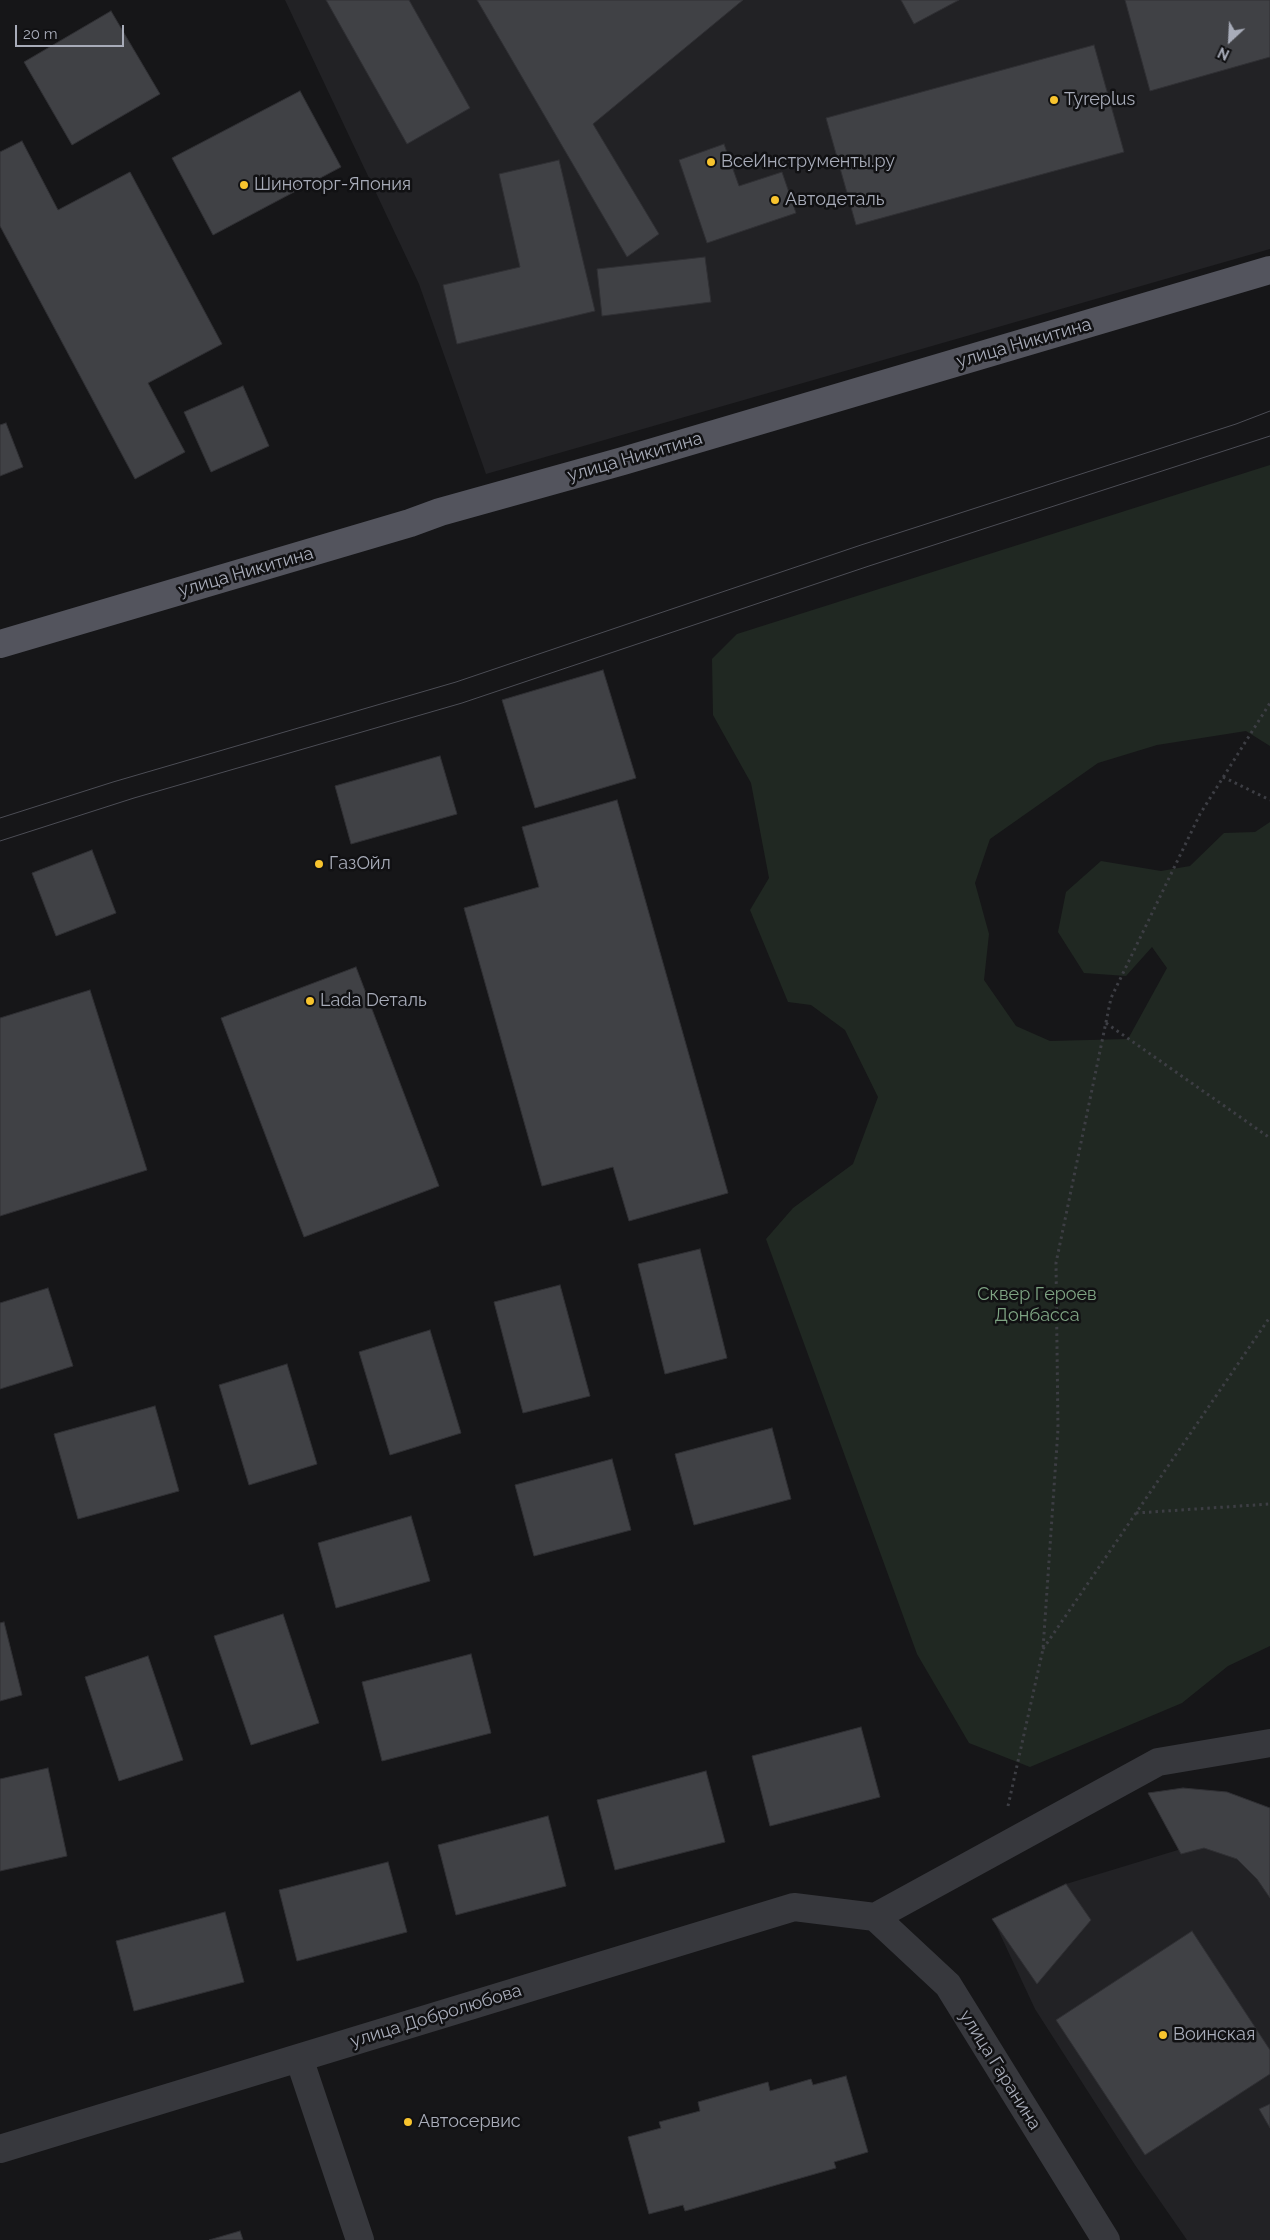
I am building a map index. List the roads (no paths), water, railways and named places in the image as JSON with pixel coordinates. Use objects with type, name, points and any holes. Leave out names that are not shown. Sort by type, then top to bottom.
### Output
[{"type":"main road","name":"улица Никитина","points":[[0,644],[400,526],[440,512],[633,458],[1270,270]]},
{"type":"street","points":[[876,1917],[1158,1762],[1270,1744]]},
{"type":"street","name":"улица Добролюбова","points":[[0,2149],[794,1906],[876,1917]]},
{"type":"street","name":"улица Гаранина","points":[[876,1917],[948,1985],[1106,2240]]},
{"type":"street","points":[[299,2058],[360,2240]]},
{"type":"tram line","points":[[0,818],[113,782],[456,682],[861,545],[1236,424],[1270,411]]},
{"type":"tram line","points":[[0,841],[134,798],[462,703],[869,566],[1270,436]]},
{"type":"place","name":"Tyreplus","points":[[1054,100]]},
{"type":"place","name":"ВсеИнструменты.ру","points":[[711,162]]},
{"type":"place","name":"Шиноторг-Япония","points":[[244,185]]},
{"type":"place","name":"Автодеталь","points":[[775,200]]},
{"type":"place","name":"ГазОйл","points":[[319,864]]},
{"type":"place","name":"Lada Dеталь","points":[[310,1001]]},
{"type":"place","name":"Воинская","points":[[1163,2035]]},
{"type":"place","name":"Автосервис","points":[[408,2122]]},
{"type":"park label","name":"Сквер Героев Донбасса","points":[[1037,1305]]}]
